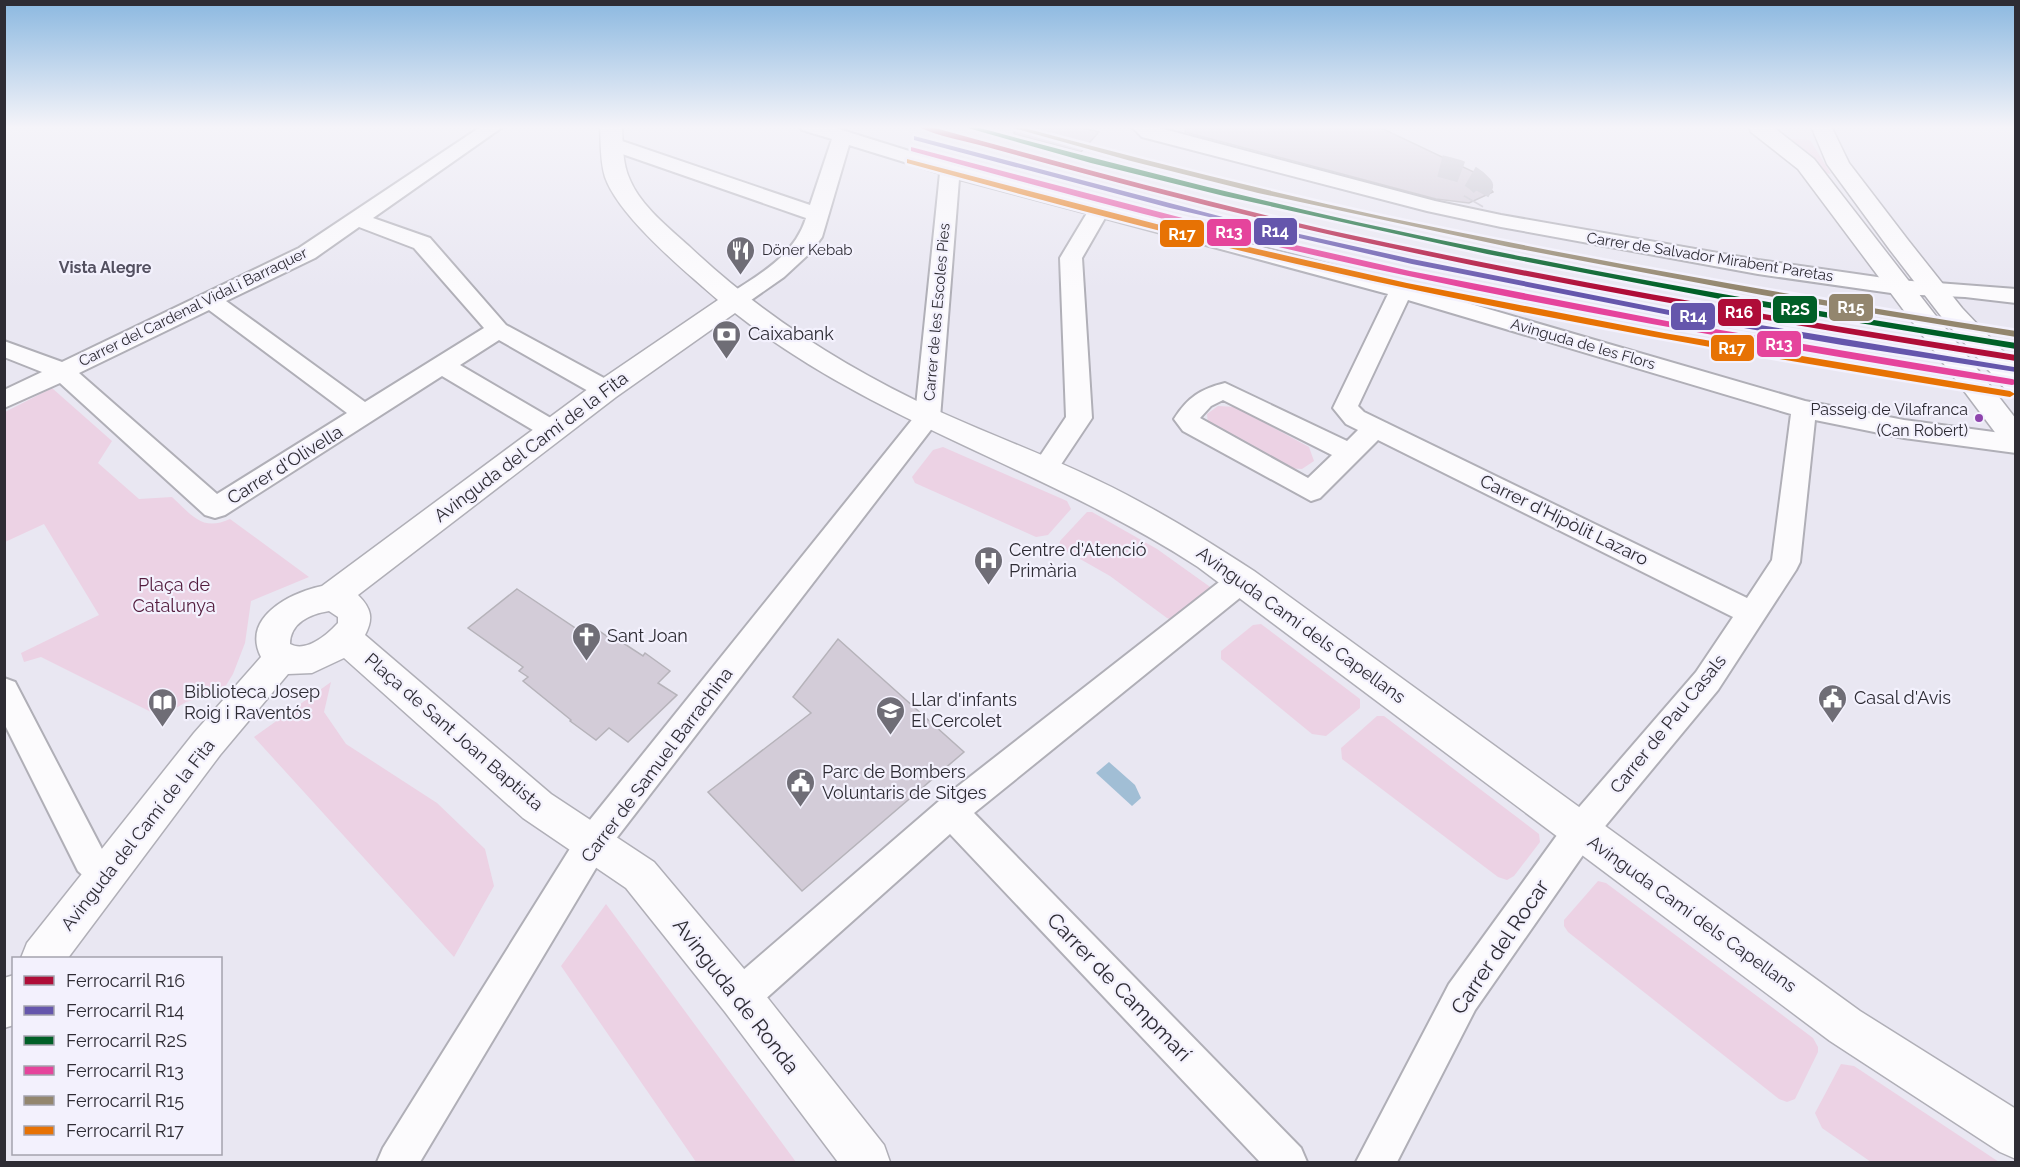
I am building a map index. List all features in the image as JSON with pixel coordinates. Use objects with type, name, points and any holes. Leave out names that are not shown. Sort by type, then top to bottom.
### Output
[{"type":"street","name":"Carrer del Cardenal Vidal i Barraquer","points":[[4,400],[307,253],[414,180]]},
{"type":"street","name":"Avinguda Camí dels Capellans","points":[[619,180],[648,220],[694,268],[810,356],[927,418],[1045,468],[1110,500],[1186,542],[1242,580],[1845,1026],[2016,1136]]},
{"type":"street","points":[[729,180],[818,215]]},
{"type":"street","points":[[736,300],[784,267],[801,252],[811,237],[829,180]]},
{"type":"street","name":"Carrer de les Escoles Pies","points":[[927,418],[949,180]]},
{"type":"street","name":"Avinguda de les Flors","points":[[988,180],[1401,291],[1804,409],[1904,429],[2016,442]]},
{"type":"street","name":"Carrer de Salvador Mirabent Paretas","points":[[1332,180],[1434,207],[1758,267],[1898,287],[2016,296]]},
{"type":"street","points":[[1818,180],[2016,442]]},
{"type":"street","points":[[1850,180],[1932,288],[2016,383]]},
{"type":"street","points":[[1473,202],[1490,218]]},
{"type":"street","points":[[1045,468],[1078,418],[1071,258],[1099,211]]},
{"type":"street","points":[[356,219],[422,243],[498,330],[606,390]]},
{"type":"street","name":"Carrer d'Hipòlit Lazaro","points":[[1401,291],[1345,408],[1355,418],[1751,613]]},
{"type":"street","points":[[209,299],[366,415]]},
{"type":"street","name":"Avinguda del Camí de la Fita","points":[[330,598],[606,390],[736,300]]},
{"type":"street","name":"Carrer d'Olivella","points":[[62,372],[215,508],[498,330]]},
{"type":"street","points":[[4,348],[62,372]]},
{"type":"street","points":[[442,365],[552,430]]},
{"type":"street","points":[[1348,452],[1225,391],[1208,395],[1192,408],[1187,418],[1192,425],[1311,491],[1348,452],[1376,428]]},
{"type":"street","name":"Carrer de Pau Casals","points":[[1580,831],[1707,681],[1786,562],[1804,409]]},
{"type":"street","name":"Carrer de Samuel Barrachina","points":[[397,1162],[593,842],[927,418]]},
{"type":"street","points":[[740,997],[951,812],[1242,580]]},
{"type":"street","points":[[330,598],[343,601],[351,607],[355,616],[354,627],[346,639],[335,649],[314,658],[292,661],[281,658],[273,650],[271,639],[276,627],[285,616],[299,606],[330,598]]},
{"type":"street","name":"Plaça de Sant Joan Baptista","points":[[346,639],[537,806],[593,842]]},
{"type":"street","name":"Avinguda del Camí de la Fita","points":[[43,957],[207,744],[281,658]]},
{"type":"street","points":[[4,691],[90,860],[106,874]]},
{"type":"street","name":"Carrer de Campmarí","points":[[951,812],[1287,1162]]},
{"type":"street","name":"Carrer del Rocar","points":[[1376,1162],[1462,997],[1580,831]]},
{"type":"street","name":"Avinguda de Ronda","points":[[593,842],[640,875],[740,997],[867,1162]]},
{"type":"green space","name":"Plaça de Catalunya","points":[[52,388],[112,441],[98,463],[139,499],[172,497],[198,520],[212,524],[230,519],[309,577],[251,601],[245,643],[233,674],[222,692],[186,702],[161,717],[41,657],[24,662],[21,653],[99,615],[44,524],[5,542],[5,412]]},
{"type":"green space","points":[[1218,406],[1236,407],[1309,447],[1314,461],[1302,469],[1286,468],[1208,424],[1207,414]]},
{"type":"green space","points":[[943,447],[1067,501],[1071,509],[1048,535],[1036,537],[915,483],[912,477],[933,450]]},
{"type":"green space","points":[[1087,512],[1092,512],[1157,549],[1213,589],[1172,620],[1167,618],[1110,576],[1059,547],[1060,541]]},
{"type":"green space","points":[[1261,624],[1360,699],[1360,708],[1326,736],[1312,734],[1221,659],[1221,651],[1253,625]]},
{"type":"green space","points":[[331,682],[324,712],[346,744],[437,803],[485,849],[494,886],[454,957],[254,737]]},
{"type":"green space","points":[[1377,716],[1384,716],[1539,834],[1540,842],[1514,876],[1507,880],[1498,877],[1342,759],[1341,748]]},
{"type":"green space","points":[[1598,881],[1606,883],[1813,1038],[1818,1052],[1795,1099],[1787,1102],[1779,1099],[1568,932],[1564,926],[1564,920]]},
{"type":"green space","points":[[606,904],[796,1162],[696,1162],[561,966]]},
{"type":"green space","points":[[1841,1064],[1854,1066],[1999,1162],[1871,1162],[1822,1128],[1815,1113]]},
{"type":"water","points":[[1109,762],[1135,785],[1141,798],[1132,806],[1096,773]]},
{"type":"building","points":[[1367,180],[1483,180],[1493,192],[1469,203],[1436,199]]},
{"type":"building","name":"Sant Joan","points":[[517,589],[580,631],[589,624],[614,641],[617,639],[643,656],[645,653],[670,671],[658,683],[677,695],[628,742],[609,728],[596,740],[523,681],[528,677],[519,671],[523,667],[468,628]]},
{"type":"building","points":[[838,639],[964,752],[802,891],[708,792],[811,713],[793,697]]},
{"type":"tunnel","points":[[1473,202],[1482,186],[1476,180]]},
{"type":"rail line","name":"R17","points":[[981,180],[1269,255],[1492,303],[1664,336],[2010,394]]},
{"type":"rail line","name":"R13","points":[[1029,180],[1169,218],[1410,274],[1667,324],[2012,382]]},
{"type":"rail line","name":"R14","points":[[1072,180],[1172,207],[1412,262],[1669,312],[2014,370]]},
{"type":"rail line","name":"R16","points":[[1120,180],[1329,232],[1500,268],[1671,300],[2016,358]]},
{"type":"rail line","name":"R2S","points":[[1171,180],[1355,224],[1618,278],[2016,346]]},
{"type":"rail line","name":"R15","points":[[1220,180],[1383,219],[1509,245],[1762,292],[2016,334]]},
{"type":"place","name":"Döner Kebab","points":[[741,276]]},
{"type":"place","name":"Caixabank","points":[[727,360]]},
{"type":"place","name":"Passeig de Vilafranca (Can Robert)","points":[[1979,418]]},
{"type":"place","name":"Centre d'Atenció Primària","points":[[988,586]]},
{"type":"place","name":"Sant Joan","points":[[586,662]]},
{"type":"place","name":"Casal d'Avis","points":[[1833,724]]},
{"type":"place","name":"Biblioteca Josep Roig i Raventós","points":[[163,728]]},
{"type":"place","name":"Llar d'infants El Cercolet","points":[[890,736]]},
{"type":"place","name":"Parc de Bombers Voluntaris de Sitges","points":[[801,808]]},
{"type":"district","name":"Vista Alegre","points":[[105,267]]}]
